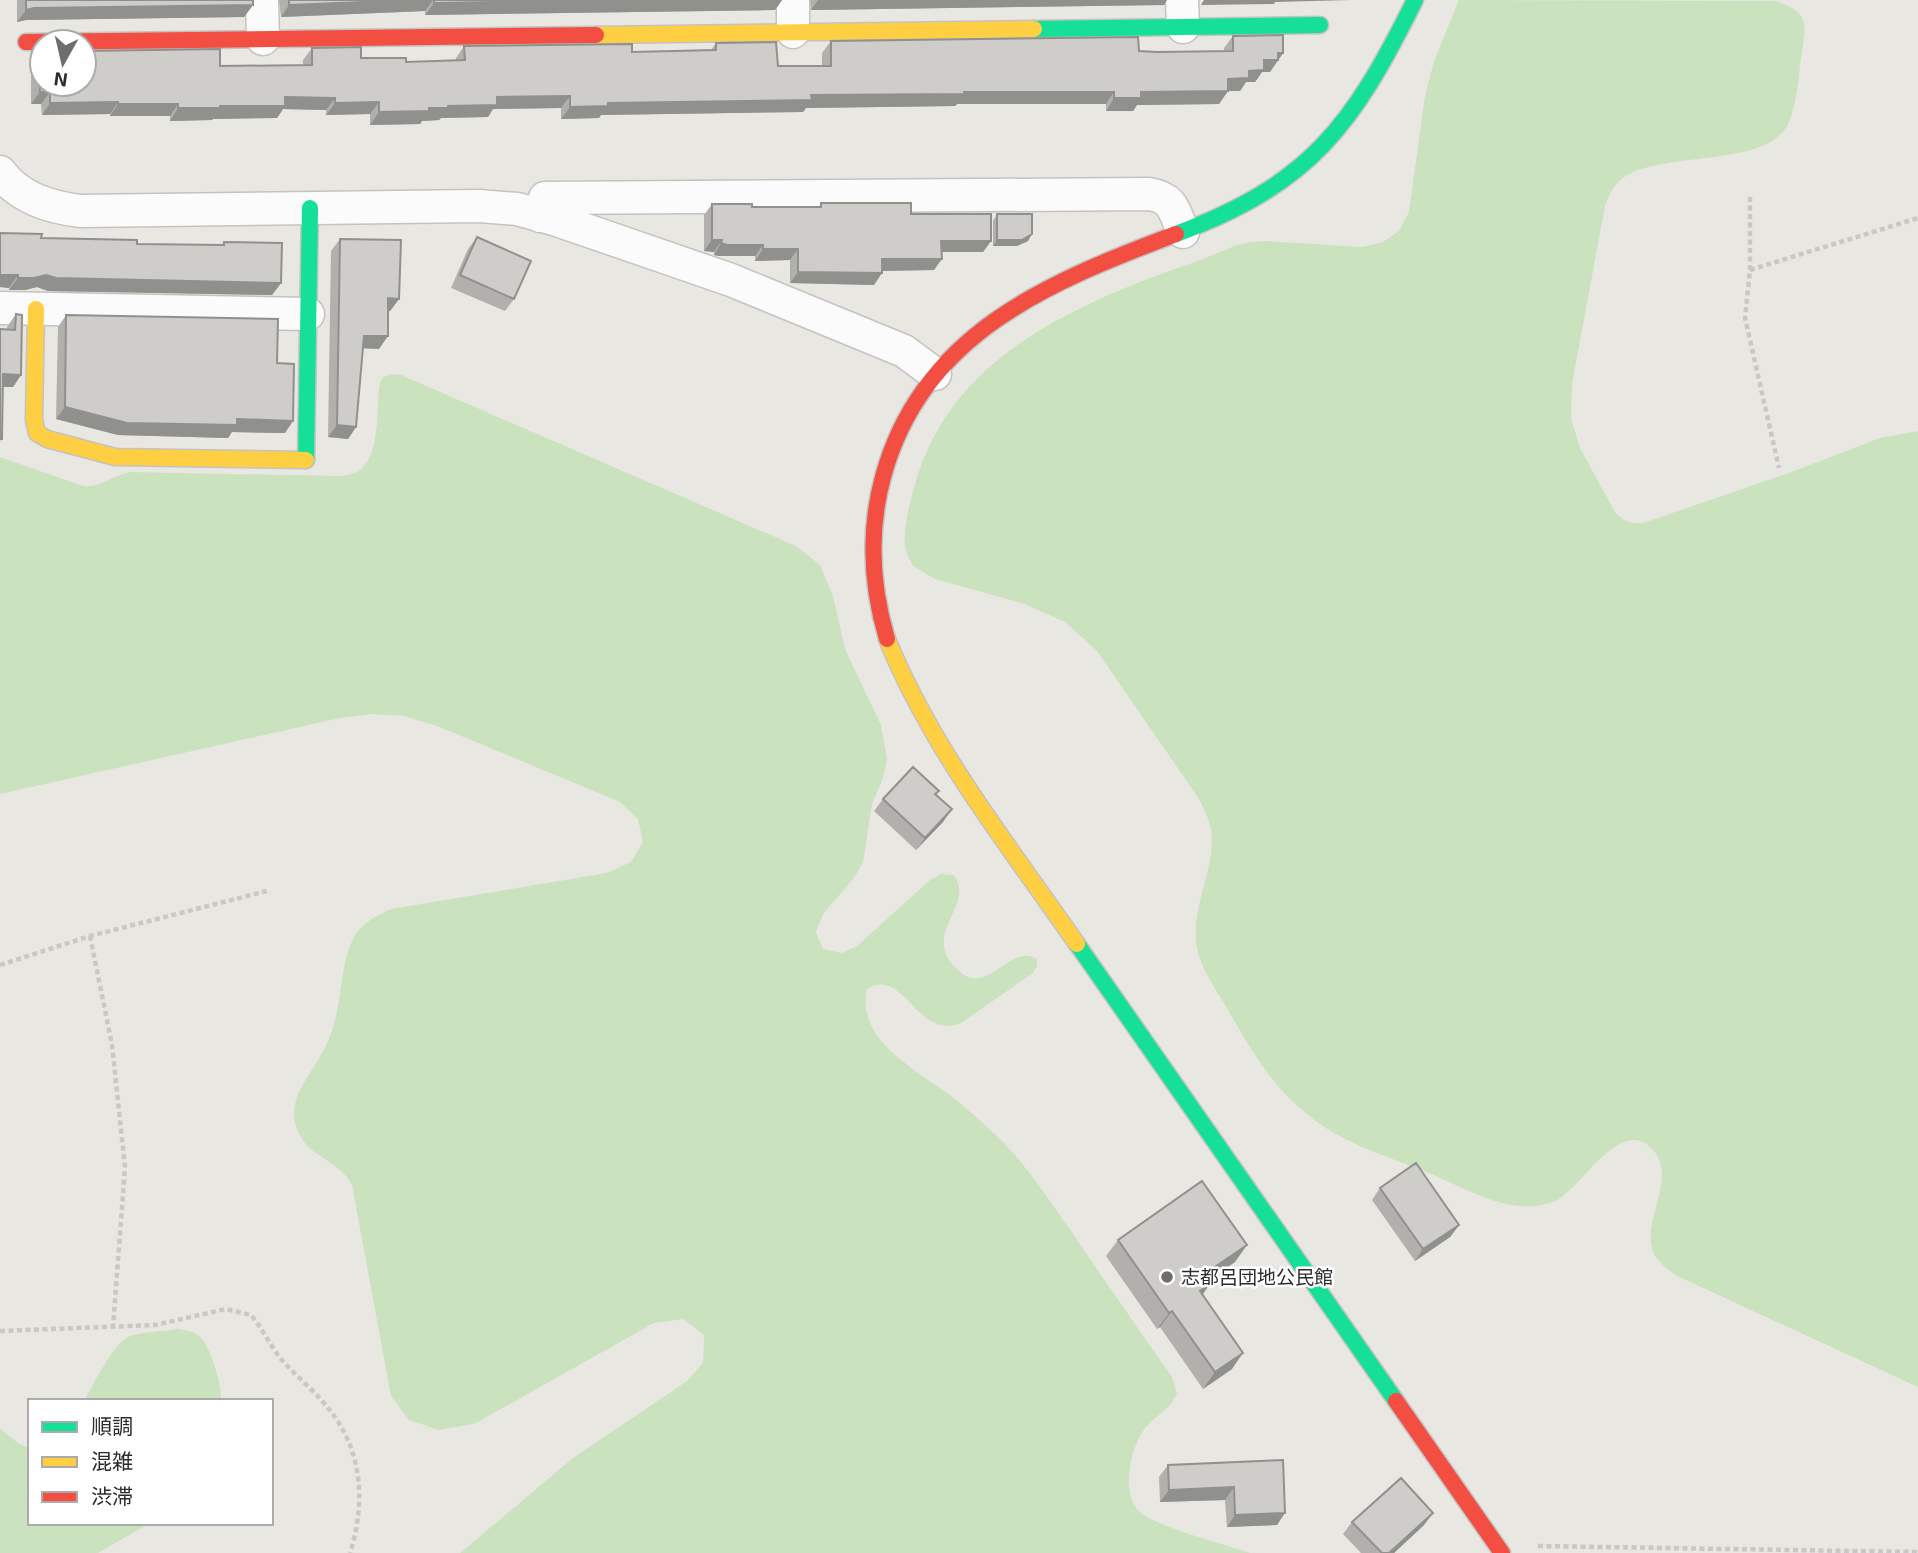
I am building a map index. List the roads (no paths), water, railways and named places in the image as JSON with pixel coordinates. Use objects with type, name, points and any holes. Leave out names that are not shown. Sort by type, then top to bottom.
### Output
[{"type":"street","points":[[262,0],[263,39]]},
{"type":"street","points":[[793,0],[793,32]]},
{"type":"street","points":[[1415,0],[1370,89],[1324,146],[1297,171],[1235,210],[1109,258],[1011,309],[974,335],[935,374],[913,405],[891,448],[878,494],[873,542],[875,589],[887,636],[908,686],[963,780],[1502,1553]]},
{"type":"street","points":[[26,42],[793,32],[1182,14],[1320,25]]},
{"type":"street","points":[[0,172],[28,197],[53,208],[80,211],[479,206],[517,209],[731,280],[904,351],[935,374]]},
{"type":"street","points":[[540,216],[545,198],[1149,194],[1162,196],[1172,204],[1183,232]]},
{"type":"street","points":[[36,309],[34,420],[37,432],[47,439],[115,457],[306,461],[310,208]]},
{"type":"street","points":[[0,308],[308,314]]},
{"type":"place","name":"志都呂団地公民館","points":[[1167,1277]]}]
